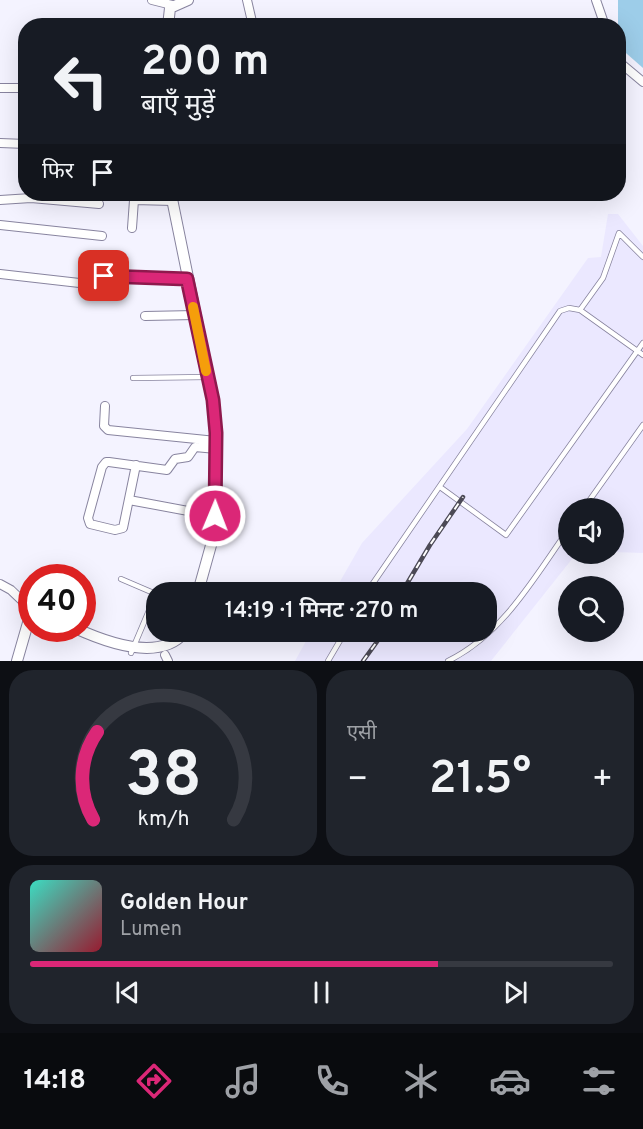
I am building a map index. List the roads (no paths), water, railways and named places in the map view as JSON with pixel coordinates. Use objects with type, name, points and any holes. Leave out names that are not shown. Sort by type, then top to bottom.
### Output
[{"type":"street","points":[[152,0],[172,5],[188,0]]},
{"type":"street","points":[[247,0],[251,18]]},
{"type":"street","points":[[596,0],[602,18]]},
{"type":"street","points":[[170,18],[172,5]]},
{"type":"street","points":[[626,68],[643,82]]},
{"type":"street","points":[[0,88],[18,88]]},
{"type":"street","points":[[0,143],[18,144]]},
{"type":"street","points":[[0,200],[18,199]]},
{"type":"street","points":[[65,201],[99,204]]},
{"type":"street","points":[[132,228],[134,201]]},
{"type":"street","points":[[173,201],[208,377],[216,445],[215,516],[210,556],[201,582]]},
{"type":"street","points":[[0,225],[102,236]]},
{"type":"street","points":[[0,274],[97,285]]},
{"type":"street","points":[[104,276],[187,279]]},
{"type":"street","points":[[145,316],[195,315]]},
{"type":"street","points":[[105,405],[104,426],[108,430],[216,445]]},
{"type":"street","points":[[136,465],[124,524],[119,530],[93,525],[88,521],[103,464],[109,462],[136,465],[167,470],[176,459],[188,457],[195,447],[216,445]]},
{"type":"street","points":[[129,500],[215,516]]},
{"type":"street","points":[[0,584],[18,597]]},
{"type":"street","points":[[96,637],[151,659],[167,658],[180,642]]},
{"type":"street","points":[[16,661],[21,642]]},
{"type":"lane","points":[[580,310],[603,278],[619,233],[643,257]]},
{"type":"lane","points":[[374,582],[560,311],[569,308],[580,310],[643,355]]},
{"type":"lane","points":[[440,487],[506,535],[643,343]]},
{"type":"lane","points":[[133,378],[208,377]]},
{"type":"lane","points":[[591,498],[643,426]]},
{"type":"lane","points":[[448,661],[474,645],[500,624],[558,544]]},
{"type":"lane","points":[[121,579],[146,590]]},
{"type":"lane","points":[[131,653],[146,618]]},
{"type":"lane","points":[[328,661],[339,642]]},
{"type":"water","points":[[618,0],[643,0],[643,68],[626,53],[626,18],[618,18]]},
{"type":"railway","points":[[408,582],[463,497]]},
{"type":"railway","points":[[363,661],[377,642]]}]
